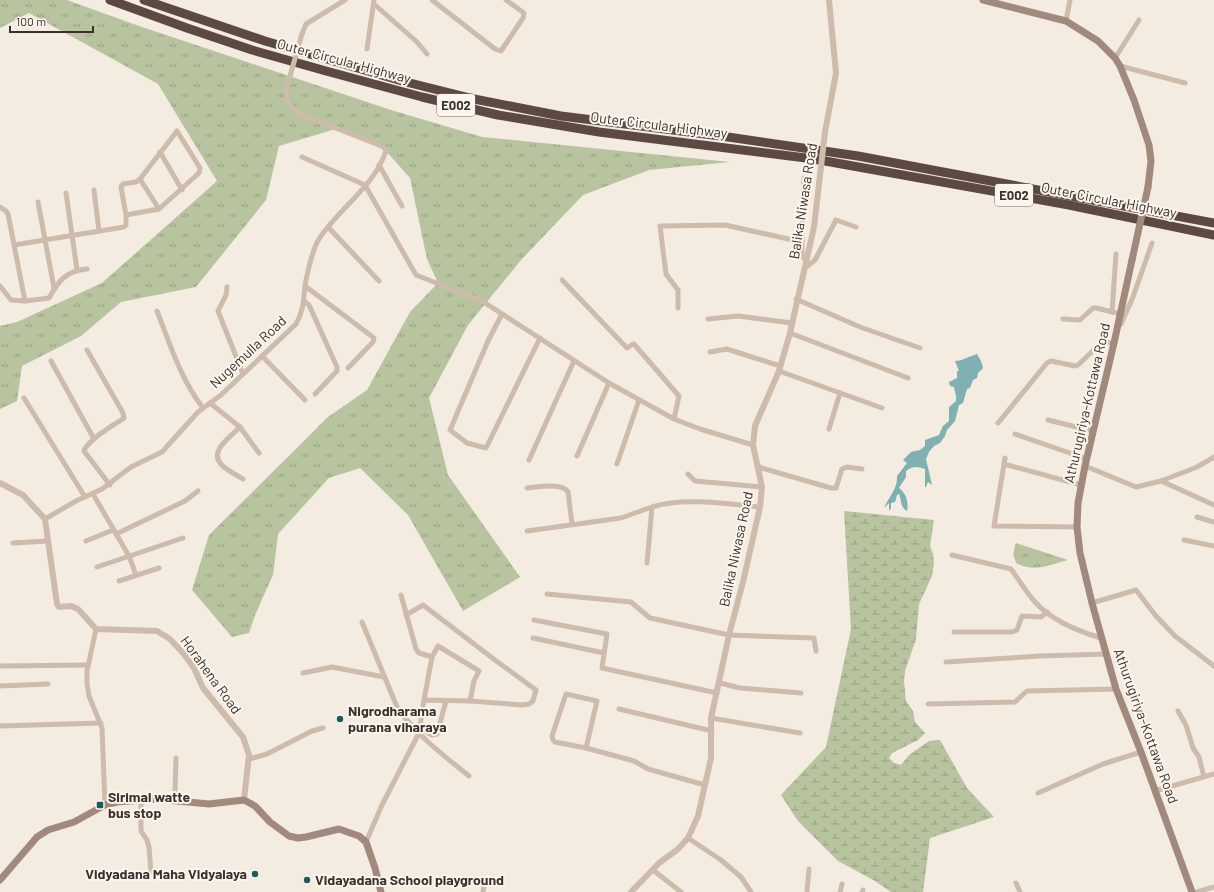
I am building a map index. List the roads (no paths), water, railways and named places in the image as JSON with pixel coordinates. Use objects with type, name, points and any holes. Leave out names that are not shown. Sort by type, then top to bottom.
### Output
[{"type":"highway","name":"Outer Circular Highway","points":[[110,0],[187,28],[296,63],[422,97],[498,115],[599,132],[814,159],[1069,205],[1214,235]]},
{"type":"highway","name":"Outer Circular Highway","points":[[144,0],[265,41],[402,81],[474,99],[561,116],[721,136],[858,156],[1214,223]]},
{"type":"main road","name":"Athurugiriya-Kottawa Road","points":[[983,0],[1066,21],[1098,41],[1115,58],[1120,66],[1134,100],[1149,145],[1151,161],[1148,187],[1117,332],[1081,485],[1077,526],[1080,553],[1101,638],[1116,690],[1141,752],[1192,892]]},
{"type":"main road","points":[[0,880],[37,837],[48,830],[74,822],[105,805],[117,802],[156,799],[173,802],[209,804],[244,800],[255,806],[270,822],[289,836],[298,838],[306,837],[339,829],[360,836],[366,842],[381,892]]},
{"type":"street","name":"Nugemulla Road","points":[[45,519],[84,497],[110,485],[131,467],[162,452],[198,412],[221,395],[296,324],[302,314],[305,286],[312,255],[319,240],[328,227],[365,185],[379,165],[386,151],[384,147],[300,114],[289,106],[286,95],[288,83],[306,24],[345,0]]},
{"type":"street","points":[[432,0],[495,49],[501,51],[523,18],[524,13],[506,0]]},
{"type":"street","name":"Balika Niwasa Road","points":[[631,892],[659,863],[678,849],[688,838],[698,816],[711,758],[712,718],[729,635],[760,507],[762,487],[753,444],[755,426],[779,369],[790,333],[796,299],[806,265],[814,227],[825,132],[836,73],[829,0]]},
{"type":"street","points":[[1066,21],[1070,0]]},
{"type":"street","points":[[367,49],[374,2]]},
{"type":"street","points":[[374,2],[417,42],[427,54]]},
{"type":"street","points":[[1115,58],[1139,20]]},
{"type":"street","points":[[1120,66],[1185,83]]},
{"type":"street","points":[[14,245],[124,227],[126,225],[126,215],[121,187],[123,184],[136,182],[140,179],[177,131],[200,168],[199,174],[159,209],[126,215]]},
{"type":"street","points":[[160,152],[182,190]]},
{"type":"street","points":[[302,157],[365,185],[416,275],[482,301],[609,383],[674,419],[700,429],[753,444]]},
{"type":"street","points":[[379,165],[402,206]]},
{"type":"street","points":[[804,178],[802,256],[806,265],[815,260],[836,220],[856,227]]},
{"type":"street","points":[[140,179],[159,209]]},
{"type":"street","points":[[94,190],[100,231]]},
{"type":"street","points":[[66,193],[77,270]]},
{"type":"street","points":[[38,202],[54,288]]},
{"type":"street","points":[[0,207],[8,214],[25,301]]},
{"type":"street","points":[[678,308],[678,290],[666,274],[660,226],[725,225],[802,242]]},
{"type":"street","points":[[328,227],[379,280]]},
{"type":"street","points":[[1117,332],[1133,297],[1152,243]]},
{"type":"street","points":[[1112,312],[1116,254]]},
{"type":"street","points":[[0,286],[11,300],[25,301],[49,298],[59,281],[66,275],[77,270],[88,269]]},
{"type":"street","points":[[562,280],[627,348],[634,344],[679,396],[674,419]]},
{"type":"street","points":[[305,286],[374,338],[373,342],[348,368]]},
{"type":"street","points":[[227,287],[226,295],[218,311],[243,374]]},
{"type":"street","points":[[796,299],[860,327],[920,348]]},
{"type":"street","points":[[304,300],[309,305],[337,367],[337,371],[315,394]]},
{"type":"street","points":[[1063,319],[1080,320],[1093,308],[1121,314]]},
{"type":"street","points":[[157,311],[184,377],[194,396],[203,408]]},
{"type":"street","points":[[502,314],[488,341],[450,430],[467,443],[486,448],[540,338]]},
{"type":"street","points":[[708,319],[738,316],[792,323]]},
{"type":"street","points":[[790,333],[908,378]]},
{"type":"street","points":[[998,423],[1048,363],[1051,361],[1075,366],[1078,365],[1100,344],[1114,343]]},
{"type":"street","points":[[710,352],[727,349],[882,408]]},
{"type":"street","points":[[87,350],[124,414],[124,418],[94,439],[85,447],[84,451],[110,485]]},
{"type":"street","points":[[262,356],[305,400]]},
{"type":"street","points":[[529,460],[574,361]]},
{"type":"street","points":[[51,362],[94,439]]},
{"type":"street","points":[[577,456],[609,383]]},
{"type":"street","points":[[829,429],[840,393]]},
{"type":"street","points":[[24,398],[84,497]]},
{"type":"street","points":[[617,464],[639,400]]},
{"type":"street","points":[[210,403],[240,427],[259,453]]},
{"type":"street","points":[[1048,420],[1093,431]]},
{"type":"street","points":[[240,427],[218,450],[216,455],[219,462],[224,467],[243,479]]},
{"type":"street","points":[[1015,434],[1086,463],[1136,487],[1161,481],[1197,467],[1214,457]]},
{"type":"street","points":[[1005,458],[994,526],[1077,526]]},
{"type":"street","points":[[1004,464],[1081,485]]},
{"type":"street","points":[[758,467],[831,488],[836,488],[842,469],[847,467],[862,469]]},
{"type":"street","points":[[688,474],[695,481],[762,487]]},
{"type":"street","points":[[1161,481],[1214,505]]},
{"type":"street","points":[[0,484],[23,495],[45,519],[58,607],[71,606],[78,609],[96,629],[88,665],[87,683],[89,696],[102,728],[105,805]]},
{"type":"street","points":[[527,488],[563,486],[568,492],[572,524]]},
{"type":"street","points":[[86,541],[114,532],[185,501],[198,491]]},
{"type":"street","points":[[93,494],[129,556],[136,575]]},
{"type":"street","points":[[527,531],[621,518],[661,504],[702,502],[760,507]]},
{"type":"street","points":[[647,563],[652,507]]},
{"type":"street","points":[[1197,517],[1214,522]]},
{"type":"street","points":[[97,567],[183,538]]},
{"type":"street","points":[[1184,540],[1214,546]]},
{"type":"street","points":[[13,543],[48,541]]},
{"type":"street","points":[[952,555],[1011,569],[1036,603],[1057,620],[1080,632],[1101,638]]},
{"type":"street","points":[[119,581],[159,568]]},
{"type":"street","points":[[1092,603],[1136,590],[1156,616],[1175,636],[1214,666]]},
{"type":"street","points":[[547,594],[631,602],[650,618],[729,635],[814,638],[816,651]]},
{"type":"street","points":[[401,595],[416,649],[419,653],[432,657]]},
{"type":"street","points":[[406,615],[423,605],[536,690],[534,701],[529,704],[522,705],[470,701],[424,700]]},
{"type":"street","points":[[954,632],[1012,632],[1017,630],[1022,616],[1041,617],[1047,612]]},
{"type":"street","points":[[534,620],[607,634],[602,668],[717,693]]},
{"type":"street","points":[[362,622],[397,707],[404,717],[419,730],[435,749],[469,776]]},
{"type":"street","name":"Horahena Road","points":[[96,629],[157,631],[170,639],[183,653],[194,668],[203,688],[243,737],[249,755],[244,800]]},
{"type":"street","points":[[533,638],[604,653]]},
{"type":"street","points":[[366,842],[382,805],[419,730],[432,657],[438,646],[479,670],[474,681],[470,701]]},
{"type":"street","points":[[946,662],[1040,656],[1106,654]]},
{"type":"street","points":[[0,666],[88,665]]},
{"type":"street","points":[[303,673],[332,667],[384,677]]},
{"type":"street","points":[[720,683],[740,688],[801,693]]},
{"type":"street","points":[[0,686],[48,684]]},
{"type":"street","points":[[928,704],[1015,702],[1027,691],[1116,690]]},
{"type":"street","points":[[586,748],[597,701],[566,694],[552,736],[555,742],[586,748],[634,761],[648,769],[704,786]]},
{"type":"street","points":[[419,730],[432,735],[437,734],[446,701]]},
{"type":"street","points":[[619,709],[712,731]]},
{"type":"street","points":[[1178,711],[1186,725],[1193,748],[1199,757],[1204,777]]},
{"type":"street","points":[[712,718],[800,733]]},
{"type":"street","points":[[0,726],[100,723]]},
{"type":"street","points":[[248,759],[267,754],[312,731],[323,728]]},
{"type":"street","points":[[1038,793],[1103,764],[1141,752]]},
{"type":"street","points":[[173,802],[175,792],[176,758]]},
{"type":"street","points":[[1155,791],[1214,774]]},
{"type":"street","points":[[140,800],[142,831],[149,847],[151,873]]},
{"type":"street","points":[[688,838],[721,860],[741,877],[751,892]]},
{"type":"street","points":[[807,892],[809,869]]},
{"type":"street","points":[[653,870],[682,892]]},
{"type":"street","points":[[1016,883],[1020,892]]},
{"type":"street","points":[[840,892],[842,884]]},
{"type":"street","points":[[483,892],[484,886]]},
{"type":"street","points":[[1197,892],[1214,886]]},
{"type":"water","points":[[977,354],[983,368],[978,373],[977,378],[973,380],[970,388],[967,389],[963,403],[959,405],[955,421],[947,430],[940,443],[934,446],[929,452],[926,459],[932,485],[928,482],[925,487],[925,469],[915,467],[908,469],[906,471],[906,477],[899,488],[906,498],[908,504],[907,511],[902,506],[899,494],[897,495],[895,502],[891,503],[891,508],[889,511],[889,503],[884,508],[895,488],[897,476],[907,463],[903,460],[911,452],[920,450],[925,446],[925,440],[939,435],[943,426],[949,421],[949,407],[956,401],[956,396],[954,387],[950,386],[949,382],[957,378],[957,371],[959,371],[955,361]]},
{"type":"place","name":"Nigrodharama purana viharaya","points":[[340,719]]},
{"type":"place","name":"Sirimal watte bus stop","points":[[100,805]]},
{"type":"place","name":"Vidyadana Maha Vidyalaya","points":[[255,874]]},
{"type":"place","name":"Vidayadana School playground","points":[[307,880]]}]
